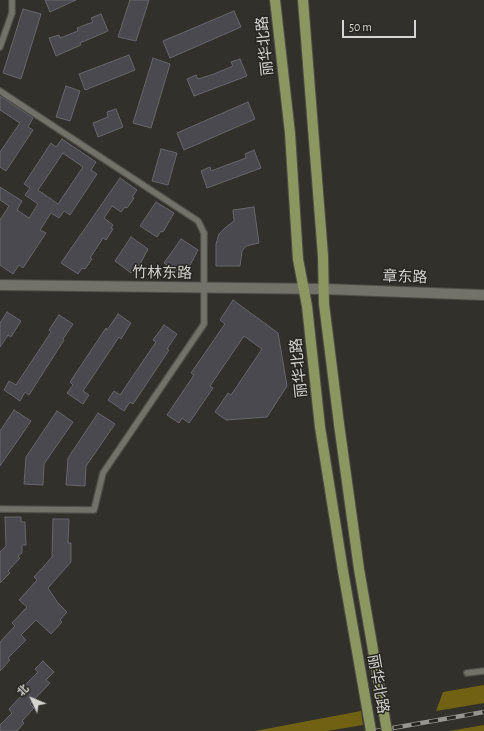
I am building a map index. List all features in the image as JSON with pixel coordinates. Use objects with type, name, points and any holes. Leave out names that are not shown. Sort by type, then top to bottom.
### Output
[{"type":"main road","name":"丽华北路","points":[[275,0],[290,133],[298,259],[307,306],[320,427],[371,731]]},
{"type":"main road","name":"丽华北路","points":[[303,0],[323,256],[324,304],[339,424],[360,569],[387,731]]},
{"type":"street","name":"竹林东路","points":[[0,285],[303,290],[324,289]]},
{"type":"street","name":"章东路","points":[[324,289],[484,296]]},
{"type":"lane","points":[[0,47],[12,13],[12,0]]},
{"type":"lane","points":[[0,91],[198,221],[204,233],[204,324],[103,473],[94,510],[0,509]]},
{"type":"lane","points":[[467,673],[484,670]]},
{"type":"shaded area","points":[[484,685],[484,703],[436,711],[443,692]]},
{"type":"shaded area","points":[[361,711],[363,725],[327,731],[255,731]]},
{"type":"shaded area","points":[[484,725],[484,731],[449,731]]},
{"type":"building","points":[[45,0],[76,0],[50,12]]},
{"type":"building","points":[[130,0],[149,0],[136,41],[118,37]]},
{"type":"building","points":[[23,9],[41,14],[21,79],[3,73]]},
{"type":"building","points":[[234,11],[241,27],[170,58],[163,41]]},
{"type":"building","points":[[101,14],[108,31],[80,43],[81,45],[56,56],[49,38],[59,35],[60,38],[78,31],[77,28],[93,22],[91,18]]},
{"type":"building","points":[[129,55],[135,70],[85,90],[79,74]]},
{"type":"building","points":[[153,58],[170,64],[151,128],[133,123]]},
{"type":"building","points":[[240,59],[247,76],[194,96],[187,79],[196,75],[198,79],[214,74],[233,66],[231,62]]},
{"type":"building","points":[[66,86],[80,91],[70,121],[56,117]]},
{"type":"building","points":[[0,96],[33,118],[28,127],[33,130],[6,171],[0,167],[0,152],[20,123],[0,110]]},
{"type":"building","points":[[248,102],[255,119],[184,150],[177,133]]},
{"type":"building","points":[[116,109],[123,127],[98,137],[93,123],[108,117],[107,112]]},
{"type":"building","points":[[62,139],[96,162],[91,170],[97,174],[70,215],[64,211],[59,218],[51,213],[40,230],[46,233],[23,268],[19,265],[13,274],[0,265],[0,220],[9,206],[0,200],[0,187],[22,201],[17,210],[29,218],[38,204],[25,195],[30,188],[24,184],[51,143],[56,147]],"holes":[[[63,153],[83,167],[58,204],[38,190]]]},
{"type":"building","points":[[161,149],[177,153],[168,185],[152,181]]},
{"type":"building","points":[[254,150],[261,168],[207,188],[201,171],[210,167],[211,171],[246,158],[245,154]]},
{"type":"building","points":[[120,178],[137,190],[132,197],[134,198],[127,208],[125,207],[121,212],[112,206],[104,218],[113,225],[111,228],[113,229],[106,240],[103,238],[85,269],[82,268],[78,274],[61,263]]},
{"type":"building","points":[[156,202],[174,213],[163,232],[161,231],[157,237],[140,226]]},
{"type":"building","points":[[254,207],[259,243],[246,246],[242,251],[240,266],[216,266],[216,244],[219,234],[234,221],[233,210]]},
{"type":"building","points":[[131,237],[148,249],[138,268],[136,266],[131,273],[115,261]]},
{"type":"building","points":[[181,239],[198,250],[188,269],[185,268],[181,274],[164,263]]},
{"type":"building","points":[[233,300],[278,333],[287,386],[267,417],[226,420],[215,412],[228,393],[231,395],[262,349],[244,336],[210,386],[213,388],[189,423],[182,418],[179,423],[167,415],[194,375],[191,373],[225,324],[220,320]]},
{"type":"building","points":[[7,312],[21,321],[11,337],[8,335],[0,347],[0,323]]},
{"type":"building","points":[[118,314],[131,323],[121,339],[119,337],[83,391],[89,395],[83,404],[67,393],[73,385],[70,382],[106,328],[107,330]]},
{"type":"building","points":[[59,315],[73,324],[29,395],[25,392],[20,401],[4,390],[9,381],[16,385],[51,332],[49,330]]},
{"type":"building","points":[[164,325],[177,334],[167,349],[169,350],[133,404],[130,402],[124,411],[108,400],[114,391],[120,395],[156,342],[153,340]]},
{"type":"building","points":[[14,410],[31,421],[0,466],[0,431]]},
{"type":"building","points":[[57,411],[73,422],[44,464],[43,485],[24,484],[26,457]]},
{"type":"building","points":[[98,413],[115,424],[86,466],[85,486],[66,485],[68,458]]},
{"type":"building","points":[[5,517],[21,517],[21,522],[25,522],[26,545],[22,545],[22,553],[18,556],[20,558],[8,571],[10,573],[0,583],[0,552],[6,546]]},
{"type":"building","points":[[53,519],[69,519],[68,543],[71,543],[71,562],[48,588],[58,603],[67,612],[60,620],[62,622],[51,634],[36,620],[21,635],[26,640],[8,658],[10,660],[0,671],[0,642],[15,626],[12,623],[27,607],[19,600],[37,580],[34,577],[52,557]]},
{"type":"building","points":[[43,661],[54,672],[46,680],[50,683],[30,704],[34,708],[22,721],[24,723],[17,731],[0,731],[0,725],[12,713],[9,709],[22,695],[18,692],[38,672],[35,669]]},
{"type":"railway","points":[[376,731],[484,712]]}]
